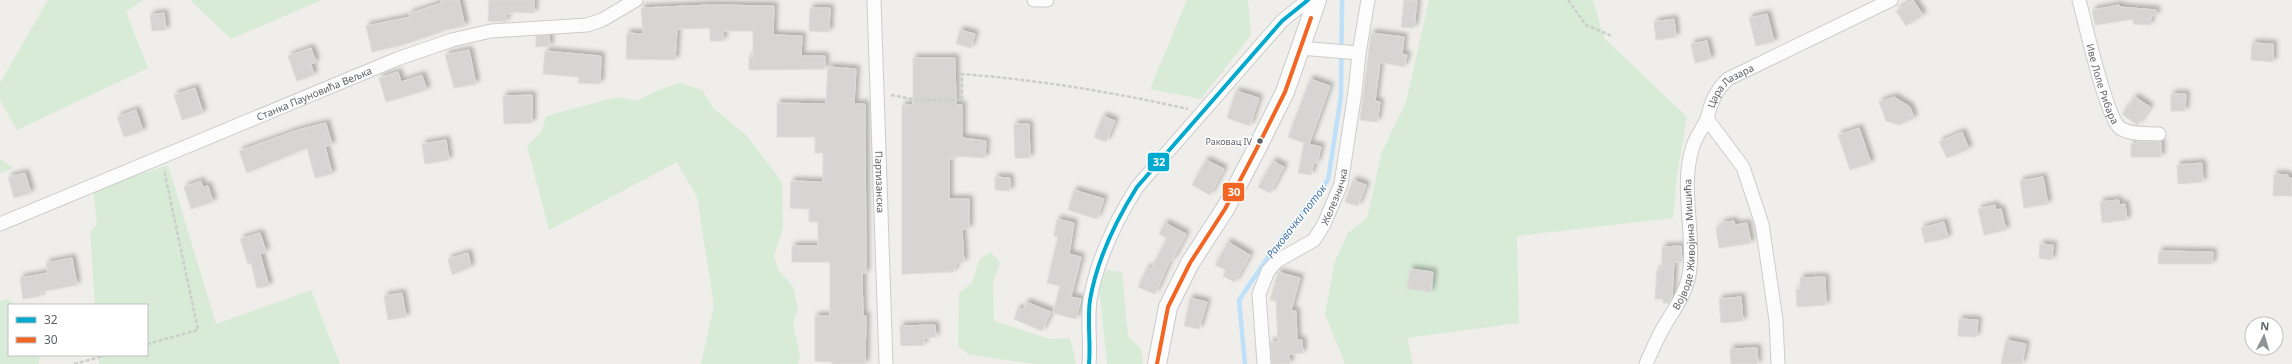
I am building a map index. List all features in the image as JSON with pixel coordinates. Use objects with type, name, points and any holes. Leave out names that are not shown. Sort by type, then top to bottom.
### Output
[{"type":"street","name":"Станка Пауновића Вељка","points":[[0,224],[311,94],[452,40],[491,31],[587,25],[602,20],[636,0]]},
{"type":"street","name":"Партизанска","points":[[874,0],[886,364]]},
{"type":"street","points":[[1034,0],[1047,0]]},
{"type":"street","points":[[1089,364],[1090,300],[1108,239],[1137,187],[1282,21],[1308,0]]},
{"type":"street","points":[[1157,364],[1168,306],[1190,263],[1225,209],[1257,148],[1284,92],[1317,0]]},
{"type":"street","name":"Железничка","points":[[1264,364],[1259,294],[1268,271],[1276,261],[1314,240],[1327,218],[1341,184],[1355,92],[1359,53],[1368,0]]},
{"type":"street","name":"Цара Лазара","points":[[1778,364],[1776,320],[1762,224],[1743,167],[1707,119],[1716,92],[1728,79],[1891,0]]},
{"type":"street","name":"Иве Лоле Рибара","points":[[2079,0],[2102,88],[2118,126],[2128,132],[2159,134]]},
{"type":"street","points":[[1300,48],[1359,53]]},
{"type":"street","name":"Војводе Живојина Мишића","points":[[1646,364],[1666,324],[1682,300],[1687,285],[1690,268],[1688,186],[1690,160],[1693,144],[1707,119]]},
{"type":"path","points":[[1568,0],[1586,25],[1612,36]]},
{"type":"path","points":[[877,92],[918,100],[962,100],[962,74],[1034,80],[1128,95],[1202,112]]},
{"type":"path","points":[[148,344],[198,330],[161,157]]},
{"type":"path","points":[[74,364],[103,356]]},
{"type":"green space","points":[[48,0],[143,0],[126,12],[148,68],[17,130],[0,100],[0,83]]},
{"type":"green space","points":[[190,0],[322,0],[231,39]]},
{"type":"green space","points":[[1187,0],[1248,0],[1251,35],[1201,99],[1150,89]]},
{"type":"green space","points":[[1429,0],[1593,0],[1604,38],[1687,117],[1677,175],[1673,218],[1517,236],[1519,323],[1407,338],[1413,364],[1345,364],[1325,314],[1335,261],[1348,233],[1367,218],[1382,152],[1406,102]]},
{"type":"green space","points":[[679,83],[702,90],[713,108],[746,135],[782,182],[783,228],[774,256],[778,269],[793,287],[798,308],[793,323],[800,357],[798,364],[701,364],[714,306],[697,197],[677,162],[549,230],[527,146],[542,131],[546,116],[617,97],[637,101],[656,91]]},
{"type":"green space","points":[[0,159],[13,168],[0,173]]},
{"type":"green space","points":[[168,165],[216,324],[311,290],[340,364],[99,364],[98,356],[148,356],[148,304],[95,304],[90,232],[97,224],[93,190]]},
{"type":"green space","points":[[991,252],[1000,263],[993,282],[994,321],[1050,339],[1070,338],[1076,364],[1037,364],[970,355],[958,346],[959,293],[972,283],[979,260]]},
{"type":"green space","points":[[1107,270],[1122,272],[1128,336],[1141,349],[1143,364],[1107,364],[1099,286]]},
{"type":"green space","points":[[7,299],[14,304],[8,304],[8,356],[40,356],[39,364],[0,364],[0,301]]},
{"type":"building","points":[[441,0],[459,0],[465,26],[440,31],[441,32],[399,46],[372,52],[366,26],[410,17],[409,14],[441,3]]},
{"type":"building","points":[[489,0],[534,0],[534,13],[511,12],[511,14],[506,14],[506,22],[488,21]]},
{"type":"building","points":[[1404,0],[1417,1],[1414,28],[1401,27]]},
{"type":"building","points":[[1913,0],[1923,15],[1906,26],[1896,11]]},
{"type":"building","points":[[711,5],[774,6],[773,35],[802,36],[801,56],[825,56],[825,69],[749,70],[749,57],[753,57],[753,31],[723,31],[723,41],[710,41],[710,28],[677,29],[675,60],[626,59],[627,33],[643,34],[641,8]]},
{"type":"building","points":[[2119,5],[2120,7],[2156,10],[2157,15],[2151,16],[2150,25],[2133,24],[2134,19],[2095,25],[2092,10]]},
{"type":"building","points":[[810,8],[830,8],[829,32],[809,31]]},
{"type":"building","points":[[164,13],[166,30],[152,31],[150,15]]},
{"type":"building","points":[[1767,14],[1774,42],[1756,46],[1749,18]]},
{"type":"building","points":[[1674,19],[1676,37],[1656,40],[1654,22]]},
{"type":"building","points":[[960,30],[975,34],[971,48],[956,44]]},
{"type":"building","points":[[1371,33],[1404,37],[1402,54],[1407,55],[1404,67],[1380,62],[1375,101],[1380,102],[1377,122],[1360,120]]},
{"type":"building","points":[[549,35],[550,46],[536,47],[536,36]]},
{"type":"building","points":[[1707,41],[1711,59],[1695,63],[1691,44]]},
{"type":"building","points":[[2252,43],[2273,44],[2273,62],[2251,60]]},
{"type":"building","points":[[311,48],[316,62],[311,64],[314,75],[297,81],[288,56]]},
{"type":"building","points":[[469,50],[476,84],[454,88],[445,55]]},
{"type":"building","points":[[545,51],[601,56],[600,84],[578,83],[579,77],[543,74]]},
{"type":"building","points":[[913,58],[955,58],[956,105],[962,105],[962,138],[986,141],[985,158],[953,156],[953,159],[949,159],[949,199],[969,199],[969,229],[962,229],[964,263],[957,262],[953,272],[902,274],[902,105],[913,105]]},
{"type":"building","points":[[828,67],[856,69],[854,104],[865,104],[866,273],[862,273],[863,316],[866,316],[865,364],[832,364],[832,362],[815,361],[815,316],[830,316],[830,262],[792,262],[792,246],[818,246],[818,222],[809,222],[809,209],[790,208],[791,181],[823,182],[823,153],[815,153],[815,137],[777,137],[777,103],[826,104]]},
{"type":"building","points":[[398,72],[401,82],[422,75],[427,90],[386,102],[379,78]]},
{"type":"building","points":[[1310,79],[1330,86],[1309,144],[1321,147],[1317,163],[1314,162],[1311,175],[1298,173],[1304,143],[1288,137]]},
{"type":"building","points":[[195,88],[203,113],[182,120],[174,95]]},
{"type":"building","points":[[1236,91],[1259,98],[1250,126],[1227,118]]},
{"type":"building","points":[[2171,94],[2186,94],[2185,111],[2171,111]]},
{"type":"building","points":[[532,95],[532,123],[504,124],[503,96]]},
{"type":"building","points":[[1894,97],[1910,107],[1914,118],[1899,125],[1886,121],[1879,102]]},
{"type":"building","points":[[2135,97],[2150,107],[2137,125],[2122,114]]},
{"type":"building","points":[[136,110],[143,131],[124,137],[117,117]]},
{"type":"building","points":[[1103,116],[1115,121],[1106,142],[1094,137]]},
{"type":"building","points":[[326,123],[332,145],[325,146],[332,174],[315,178],[307,148],[247,173],[239,151],[298,130]]},
{"type":"building","points":[[1014,124],[1029,124],[1030,158],[1015,158]]},
{"type":"building","points":[[1859,128],[1871,163],[1850,170],[1838,135]]},
{"type":"building","points":[[1962,132],[1969,149],[1947,158],[1939,142]]},
{"type":"building","points":[[446,140],[449,160],[425,164],[422,144]]},
{"type":"building","points":[[2137,141],[2161,142],[2161,157],[2131,157],[2131,144],[2137,144]]},
{"type":"building","points":[[1206,160],[1224,169],[1210,195],[1192,185]]},
{"type":"building","points":[[1273,161],[1284,167],[1270,193],[1258,187]]},
{"type":"building","points":[[2202,163],[2203,182],[2178,184],[2177,165]]},
{"type":"building","points":[[25,173],[31,193],[14,198],[8,177]]},
{"type":"building","points":[[2274,174],[2288,175],[2288,178],[2292,178],[2292,196],[2273,196]]},
{"type":"building","points":[[995,177],[1010,178],[1010,191],[995,190]]},
{"type":"building","points":[[2043,177],[2048,204],[2024,208],[2020,181]]},
{"type":"building","points":[[1353,180],[1366,185],[1358,206],[1345,202]]},
{"type":"building","points":[[201,181],[203,187],[208,186],[213,202],[191,209],[184,187]]},
{"type":"building","points":[[1074,190],[1104,199],[1097,219],[1068,210]]},
{"type":"building","points":[[2119,200],[2119,205],[2125,204],[2127,220],[2102,223],[2100,202]]},
{"type":"building","points":[[1995,205],[1996,210],[2001,209],[2006,230],[1984,235],[1978,209]]},
{"type":"building","points":[[1057,219],[1074,223],[1069,254],[1081,257],[1071,297],[1081,299],[1076,319],[1053,313],[1060,286],[1047,283],[1058,237],[1054,236]]},
{"type":"building","points":[[1734,221],[1735,225],[1747,223],[1751,243],[1719,248],[1716,228],[1722,227],[1721,223]]},
{"type":"building","points":[[1944,222],[1948,238],[1925,243],[1921,228]]},
{"type":"building","points":[[1165,223],[1186,234],[1172,261],[1170,260],[1155,294],[1138,287],[1147,268],[1151,269],[1167,238],[1159,234]]},
{"type":"building","points":[[260,233],[266,252],[260,254],[269,286],[257,288],[251,263],[248,264],[240,239]]},
{"type":"building","points":[[1228,242],[1250,255],[1235,282],[1223,276],[1226,270],[1215,265]]},
{"type":"building","points":[[2040,244],[2053,245],[2052,260],[2039,258]]},
{"type":"building","points":[[1681,246],[1682,262],[1674,262],[1672,297],[1669,303],[1663,303],[1663,299],[1655,299],[1657,270],[1662,270],[1662,247]]},
{"type":"building","points":[[2159,251],[2213,252],[2212,264],[2158,264]]},
{"type":"building","points":[[468,253],[471,267],[452,275],[448,259]]},
{"type":"building","points":[[72,258],[77,285],[40,292],[41,296],[23,299],[20,278],[48,273],[46,263]]},
{"type":"building","points":[[1410,269],[1433,272],[1431,292],[1407,289]]},
{"type":"building","points":[[1278,272],[1300,278],[1291,311],[1296,311],[1297,340],[1302,340],[1303,353],[1289,354],[1290,364],[1272,364],[1270,342],[1278,342],[1276,301],[1270,300]]},
{"type":"building","points":[[1825,277],[1826,305],[1797,307],[1796,290],[1800,289],[1800,278]]},
{"type":"building","points":[[402,293],[406,317],[388,320],[384,296]]},
{"type":"building","points":[[1741,297],[1743,321],[1721,323],[1719,299]]},
{"type":"building","points":[[1190,298],[1207,302],[1199,329],[1184,326]]},
{"type":"building","points":[[1026,302],[1051,312],[1042,331],[1014,319],[1018,308],[1023,310]]},
{"type":"building","points":[[1959,319],[1978,320],[1976,337],[1958,336]]},
{"type":"building","points":[[935,325],[936,337],[924,338],[924,345],[901,346],[900,326]]},
{"type":"building","points":[[2006,340],[2026,344],[2022,364],[2001,364]]},
{"type":"building","points":[[1757,348],[1758,364],[1731,364],[1730,349]]},
{"type":"waterway","name":"Раковачки поток","points":[[1245,364],[1239,300],[1279,241],[1328,180],[1341,96],[1342,0]]},
{"type":"transit line","name":"32","points":[[1089,364],[1089,308],[1093,285],[1102,255],[1114,227],[1129,200],[1137,187],[1282,21],[1308,0]]},
{"type":"transit line","name":"30","points":[[1157,364],[1168,307],[1190,263],[1225,209],[1285,92],[1311,18]]},
{"type":"place","name":"Раковац IV","points":[[1260,141]]}]
